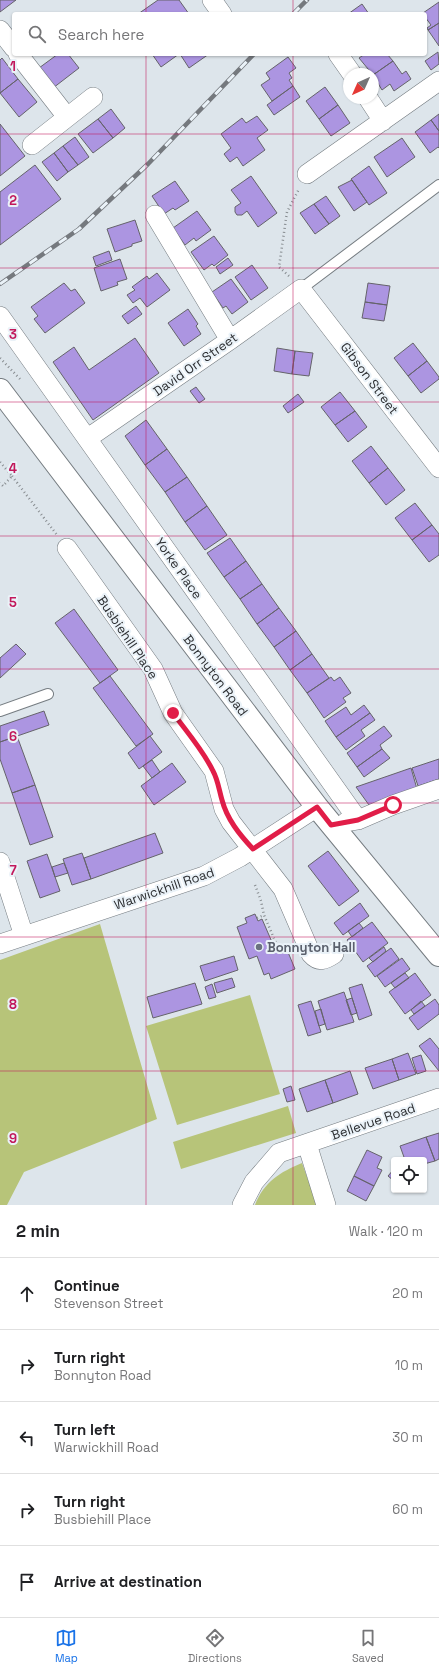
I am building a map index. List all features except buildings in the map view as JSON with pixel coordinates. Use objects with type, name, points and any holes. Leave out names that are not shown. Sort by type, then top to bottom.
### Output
[{"type":"street","points":[[212,0],[221,12]]},
{"type":"street","points":[[0,30],[12,45]]},
{"type":"street","points":[[20,56],[67,117]]},
{"type":"street","points":[[339,56],[348,68]]},
{"type":"street","points":[[307,174],[439,81]]},
{"type":"street","points":[[32,145],[93,97]]},
{"type":"street","points":[[372,104],[383,121]]},
{"type":"street","points":[[155,215],[230,340]]},
{"type":"street","name":"David Orr Street","points":[[88,438],[230,340],[301,288]]},
{"type":"street","name":"Gibson Street","points":[[301,288],[439,468]]},
{"type":"street","name":"Yorke Place","points":[[0,316],[358,820]]},
{"type":"street","name":"Bonnyton Road","points":[[0,390],[317,807],[439,955]]},
{"type":"street","name":"Busbiehill Place","points":[[67,548],[153,669],[173,713],[214,771],[224,809],[239,834],[246,853],[283,889],[311,954],[318,960],[323,960],[334,954]]},
{"type":"street","points":[[331,825],[358,820],[393,805],[439,789]]},
{"type":"street","name":"Warwickhill Road","points":[[0,944],[204,876],[246,853],[317,807]]},
{"type":"street","points":[[0,862],[24,936]]},
{"type":"street","name":"Bellevue Road","points":[[242,1205],[254,1182],[279,1153],[439,1098]]},
{"type":"street","points":[[307,1144],[326,1205]]},
{"type":"lane","points":[[301,288],[439,185]]},
{"type":"lane","points":[[0,711],[48,694]]},
{"type":"path","points":[[301,288],[279,267],[287,212],[307,174]]},
{"type":"path","points":[[0,462],[67,548]]},
{"type":"path","points":[[0,483],[3,486],[12,476]]},
{"type":"path","points":[[246,853],[253,881],[262,901],[264,915],[278,948]]},
{"type":"path","points":[[256,918],[264,915]]},
{"type":"green space","points":[[100,924],[157,1119],[24,1172],[7,1205],[0,1205],[0,960]]},
{"type":"green space","points":[[250,995],[280,1094],[177,1125],[146,1026]]},
{"type":"green space","points":[[288,1106],[296,1133],[181,1169],[173,1142]]},
{"type":"green space","points":[[302,1163],[317,1205],[255,1205],[268,1184],[280,1174]]},
{"type":"railway","points":[[295,12],[307,0]]},
{"type":"railway","points":[[0,284],[79,229],[148,164],[252,56]]},
{"type":"place","name":"Bonnyton Hall","points":[[259,947]]},
{"type":"route","points":[[173,713],[210,764],[216,777],[224,809],[239,834],[253,849],[317,807],[331,825],[358,820],[393,805]]}]
